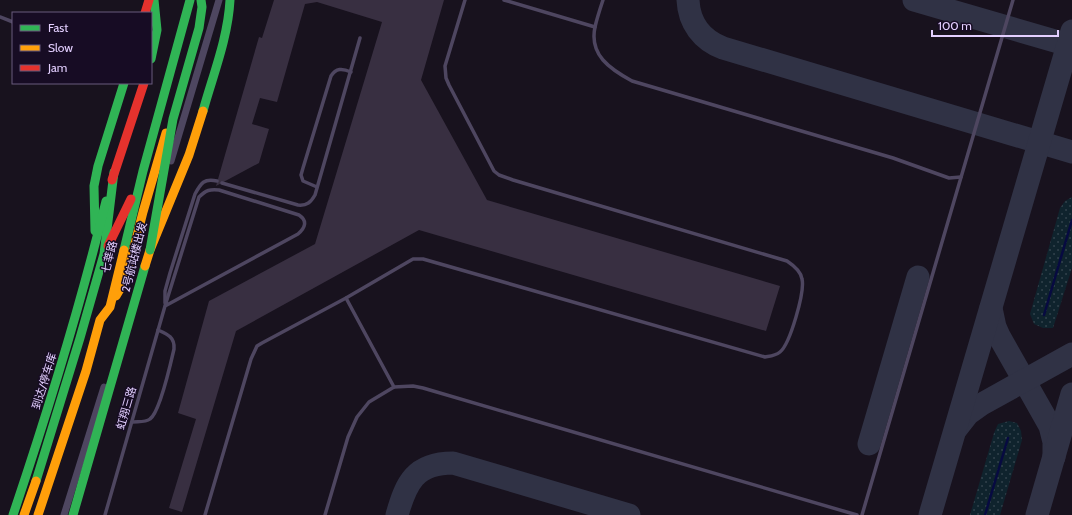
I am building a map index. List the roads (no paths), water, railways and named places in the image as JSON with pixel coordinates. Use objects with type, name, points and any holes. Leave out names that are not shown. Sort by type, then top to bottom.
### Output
[{"type":"main road","points":[[145,12],[149,0]]},
{"type":"main road","points":[[152,54],[157,30],[154,0]]},
{"type":"main road","name":"七莘路","points":[[38,515],[86,371],[100,320],[110,307],[143,172],[190,0]]},
{"type":"main road","name":"2号航站楼出发","points":[[73,515],[104,414],[150,250],[174,119],[199,28],[202,7],[201,0]]},
{"type":"main road","points":[[110,307],[126,279],[145,204],[204,0]]},
{"type":"main road","points":[[150,250],[189,155],[217,63],[229,16],[230,0]]},
{"type":"main road","name":"到达/停车库","points":[[94,254],[96,220],[94,186],[98,166],[124,84]]},
{"type":"main road","name":"到达/停车库","points":[[13,515],[35,452],[94,254],[114,172],[144,84]]},
{"type":"main road","points":[[104,254],[114,172]]},
{"type":"main road","points":[[104,254],[127,209],[143,172]]},
{"type":"main road","name":"到达/停车库","points":[[36,481],[104,254]]},
{"type":"main road","points":[[86,371],[94,289]]},
{"type":"main road","points":[[24,515],[36,481]]},
{"type":"main road","points":[[27,515],[36,481]]},
{"type":"street","points":[[64,515],[219,0]]},
{"type":"lane","points":[[205,515],[251,359],[257,346],[346,298],[413,259],[423,259],[765,357],[774,356],[779,353],[788,340],[800,300],[802,279],[794,266],[787,261],[513,180],[499,175],[494,171],[449,85],[445,72],[447,59],[465,0]]},
{"type":"lane","points":[[504,0],[595,27]]},
{"type":"lane","points":[[603,0],[595,27],[595,45],[602,60],[617,73],[632,81],[893,158],[949,178],[961,177]]},
{"type":"lane","points":[[862,515],[1013,0]]},
{"type":"lane","points":[[0,18],[12,22]]},
{"type":"lane","points":[[222,183],[298,206],[304,206],[311,202],[315,195],[360,38]]},
{"type":"lane","points":[[317,187],[303,181],[303,168],[331,76],[336,70],[341,69],[351,72]]},
{"type":"lane","points":[[165,306],[165,291],[195,194],[202,183],[210,180],[217,181]]},
{"type":"lane","points":[[210,189],[219,190],[299,215],[303,218],[305,225],[298,234],[165,306],[199,197],[204,192],[210,189]]},
{"type":"lane","points":[[346,298],[394,387]]},
{"type":"lane","name":"虹翔三路","points":[[105,515],[165,306]]},
{"type":"lane","points":[[132,422],[146,421],[152,418],[159,404],[175,343],[173,338],[158,330]]},
{"type":"lane","points":[[325,515],[348,437],[357,417],[369,402],[394,387],[413,386],[856,515]]},
{"type":"waterway","points":[[1044,315],[1072,220]]},
{"type":"waterway","points":[[985,515],[1008,438]]}]
